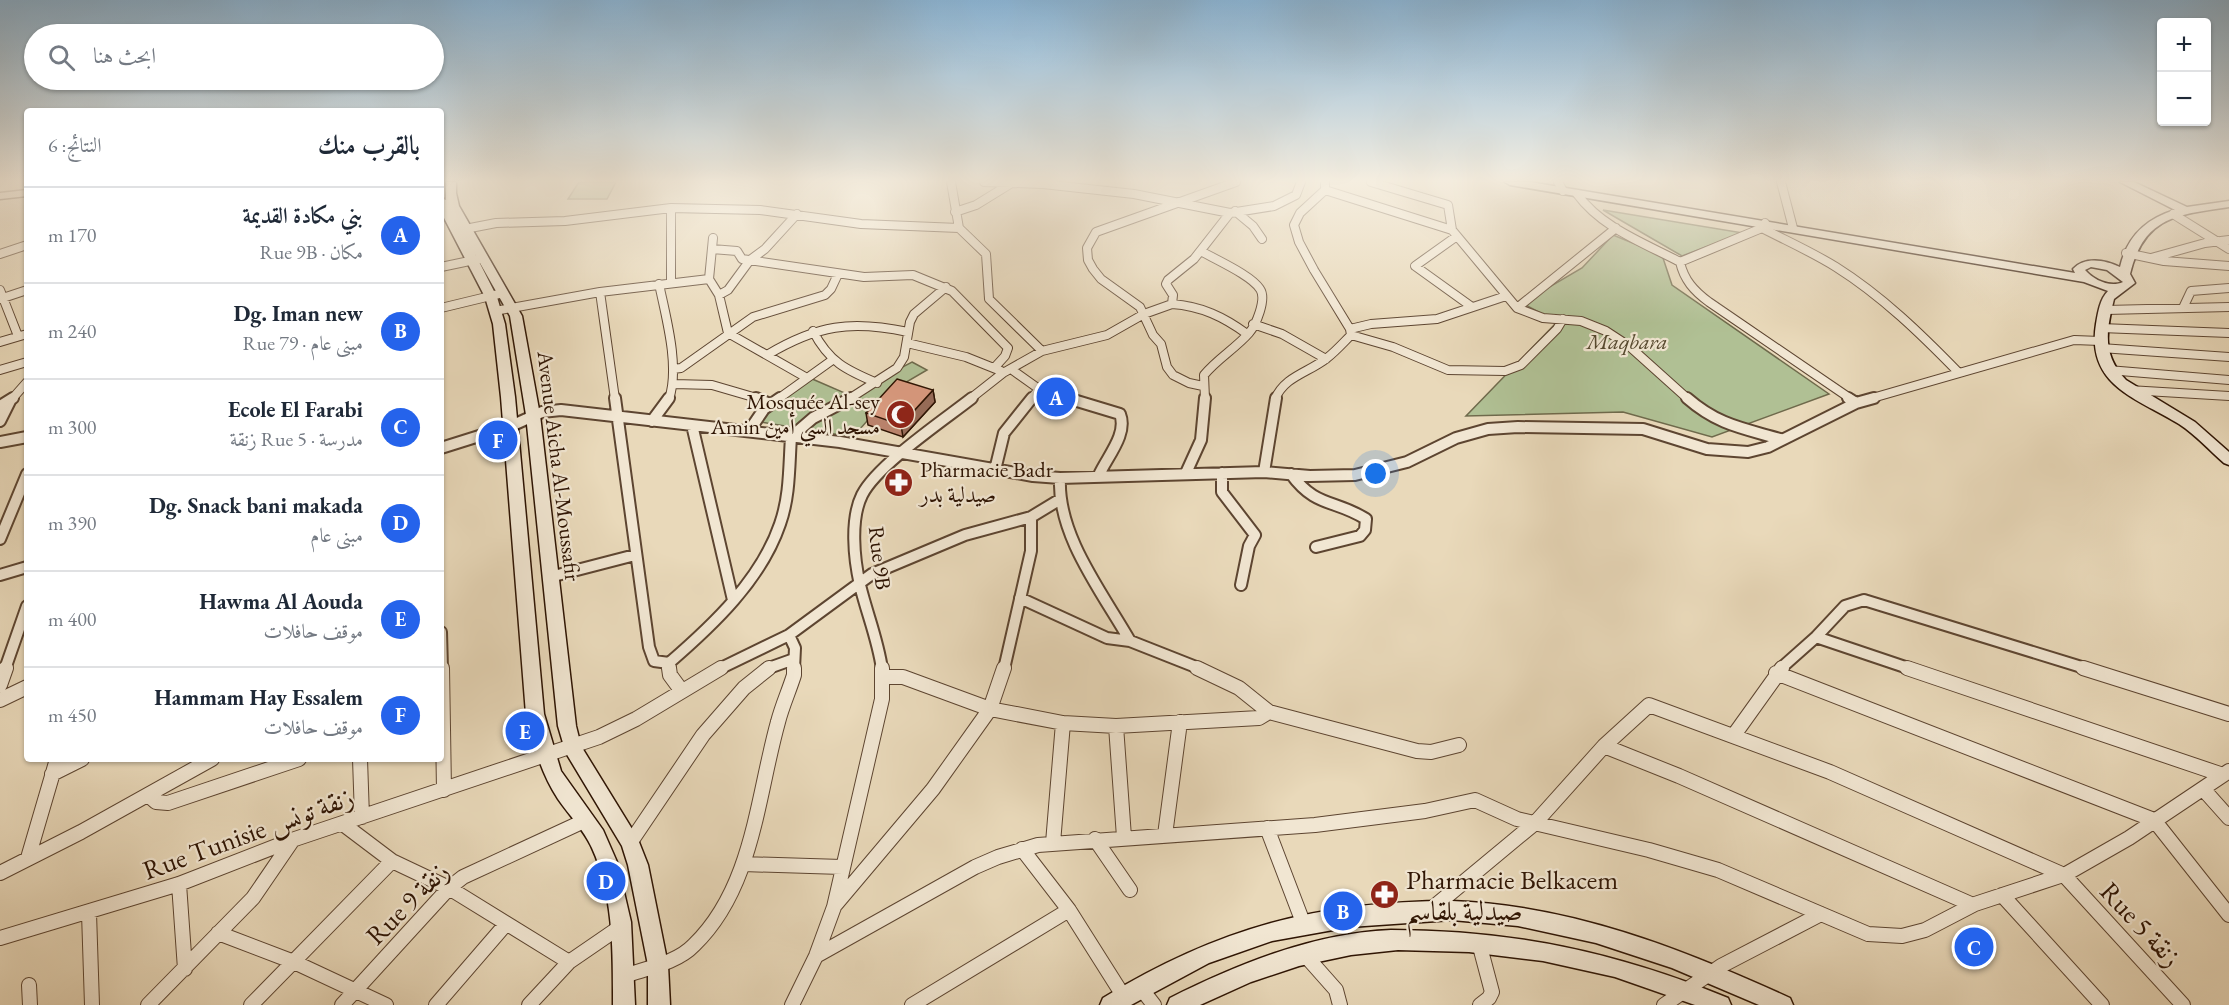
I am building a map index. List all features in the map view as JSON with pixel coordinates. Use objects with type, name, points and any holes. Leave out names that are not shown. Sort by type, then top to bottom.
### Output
[{"type":"main road","name":"Avenue Aicha Al-Moussafir","points":[[453,229],[477,260]]},
{"type":"main road","points":[[1798,229],[2034,269],[2087,274],[2119,288]]},
{"type":"main road","points":[[2087,274],[2126,253],[2147,229]]},
{"type":"main road","name":"Avenue Aicha Al-Moussafir","points":[[465,230],[477,260],[500,302],[516,316],[533,415],[567,726],[572,748],[630,843],[638,865],[658,965],[659,1005]]},
{"type":"main road","points":[[2126,253],[2124,274],[2129,283],[2119,288],[2107,304],[2101,339],[2103,361],[2108,370],[2129,390],[2186,422],[2229,460]]},
{"type":"main road","points":[[2087,274],[2105,265],[2124,274]]},
{"type":"main road","points":[[2087,274],[2107,304]]},
{"type":"main road","name":"Avenue Aicha Al-Moussafir","points":[[500,302],[499,324],[511,426],[535,714],[544,755],[561,788],[599,840],[607,860],[618,903],[624,1005]]},
{"type":"main road","points":[[1125,996],[1217,949],[1305,925],[1350,917],[1428,911],[1478,912],[1540,921],[1625,943],[1710,972],[1782,1005]]},
{"type":"main road","points":[[1178,1005],[1252,971],[1305,955],[1352,945],[1399,939],[1479,943],[1587,959],[1684,989],[1720,1005]]},
{"type":"street","points":[[465,230],[470,229]]},
{"type":"street","points":[[671,229],[671,282]]},
{"type":"street","points":[[719,295],[728,290],[750,260],[765,249],[783,229]]},
{"type":"street","points":[[960,229],[986,254],[989,298],[1042,351]]},
{"type":"street","points":[[1106,229],[1096,232],[1087,248],[1088,260],[1097,275],[1140,307],[1153,335],[1161,344],[1167,368],[1173,375],[1189,383],[1203,386]]},
{"type":"street","points":[[1219,229],[1201,251],[1166,284],[1173,295],[1172,304],[1190,304],[1214,312],[1247,334]]},
{"type":"street","points":[[1255,229],[1262,239]]},
{"type":"street","points":[[1295,229],[1299,242],[1314,270],[1351,332],[1448,370],[1505,371],[1521,365],[1557,329],[1563,319]]},
{"type":"street","points":[[1444,229],[1455,233]]},
{"type":"street","points":[[1454,229],[1455,233],[1517,308],[1543,318],[1594,325],[1622,341],[1705,414],[1724,423],[1780,439]]},
{"type":"street","points":[[1517,308],[1615,229]]},
{"type":"street","points":[[1618,229],[1680,262],[1688,284],[1699,295],[1856,403]]},
{"type":"street","points":[[1680,262],[1754,229]]},
{"type":"street","points":[[1770,229],[1862,285],[1924,335],[1959,373]]},
{"type":"street","points":[[2197,229],[2229,249]]},
{"type":"street","points":[[1455,233],[1415,266],[1472,307]]},
{"type":"street","points":[[713,238],[709,279],[719,295],[728,333],[807,378]]},
{"type":"street","points":[[2148,259],[2169,251],[2229,240]]},
{"type":"street","points":[[0,254],[24,246]]},
{"type":"street","points":[[712,249],[737,251],[739,257],[750,260],[838,274],[870,277],[913,275],[946,287],[1008,348],[1003,370]]},
{"type":"street","points":[[1186,474],[1201,440],[1205,406],[1204,375],[1247,334],[1263,300],[1262,291],[1248,279],[1201,251]]},
{"type":"street","points":[[2126,253],[2148,259],[2229,266]]},
{"type":"street","points":[[444,266],[477,260]]},
{"type":"street","points":[[673,369],[681,368],[728,333],[765,312],[825,295],[831,289],[838,274]]},
{"type":"street","points":[[444,308],[709,279]]},
{"type":"street","points":[[652,421],[669,399],[674,384],[659,284]]},
{"type":"street","points":[[600,292],[635,555],[645,607],[649,651],[654,661],[669,663],[688,648],[733,600],[768,551],[780,524],[786,502],[790,437],[813,418],[877,383],[897,368],[904,357],[914,314],[946,287]]},
{"type":"street","points":[[2183,309],[2192,291],[2229,288]]},
{"type":"street","points":[[0,342],[23,335],[1,296],[24,291]]},
{"type":"street","points":[[1264,472],[1274,402],[1279,390],[1293,377],[1326,359],[1351,332],[1371,324],[1437,319],[1506,296]]},
{"type":"street","name":"Rue 9B","points":[[792,1005],[816,956],[834,907],[882,699],[883,677],[879,646],[860,585],[854,530],[859,502],[881,470],[1003,370],[1042,351],[1107,335],[1144,314],[1172,304]]},
{"type":"street","points":[[2107,304],[2183,309],[2229,307]]},
{"type":"street","points":[[0,322],[12,318]]},
{"type":"street","points":[[767,355],[813,331],[844,323],[859,323],[908,332]]},
{"type":"street","points":[[1253,324],[1282,334],[1326,359]]},
{"type":"street","points":[[813,331],[831,361],[877,383]]},
{"type":"street","points":[[444,447],[511,426],[533,415],[561,410],[749,431],[903,453],[1019,475],[1060,478],[1099,475],[1264,472],[1354,475],[1407,462],[1456,438],[1498,429],[1643,429],[1707,449],[1740,452],[1761,449],[1856,403],[2074,340],[2229,333]]},
{"type":"street","points":[[2101,339],[2229,357]]},
{"type":"street","points":[[907,343],[966,357],[1003,370],[1039,389],[1120,414],[1121,434],[1099,475]]},
{"type":"street","points":[[749,431],[761,412],[770,404],[831,361]]},
{"type":"street","points":[[0,370],[24,363]]},
{"type":"street","points":[[2108,370],[2229,380]]},
{"type":"street","points":[[674,384],[701,383],[730,387],[770,404]]},
{"type":"street","points":[[0,421],[10,401],[24,385]]},
{"type":"street","points":[[994,470],[1004,433],[1039,389]]},
{"type":"street","points":[[2129,390],[2229,396]]},
{"type":"street","points":[[0,406],[10,401]]},
{"type":"street","points":[[692,425],[733,600]]},
{"type":"street","points":[[0,442],[24,438]]},
{"type":"street","points":[[1222,473],[1222,492],[1255,535],[1249,546],[1241,585]]},
{"type":"street","points":[[1291,474],[1299,486],[1315,501],[1358,513],[1366,519],[1365,530],[1360,536],[1316,547]]},
{"type":"street","points":[[1060,478],[1059,500],[1065,510],[1070,537],[1130,641]]},
{"type":"street","points":[[0,539],[24,481]]},
{"type":"street","name":"Rue Tunisie زنقة تونس","points":[[0,938],[179,884],[292,840],[544,755],[572,748],[636,719],[681,690],[789,635],[872,574],[965,535],[1031,517],[1059,500]]},
{"type":"street","points":[[834,907],[933,789],[990,709],[1003,675],[1031,551],[1031,517]]},
{"type":"street","points":[[550,577],[635,555]]},
{"type":"street","points":[[0,574],[24,568]]},
{"type":"street","points":[[1020,598],[1075,626],[1107,638],[1130,641],[1203,670],[1239,688],[1269,712],[1417,751],[1431,752],[1459,745]]},
{"type":"street","points":[[1734,735],[1776,673],[1816,637],[1845,606],[1859,601],[1868,601],[2229,714]]},
{"type":"street","points":[[0,685],[24,615]]},
{"type":"street","points":[[624,975],[678,957],[694,946],[723,910],[743,864],[761,801],[778,722],[794,675],[795,648],[789,635]]},
{"type":"street","points":[[1816,637],[2226,773]]},
{"type":"street","points":[[748,655],[762,671]]},
{"type":"street","points":[[630,843],[703,735],[762,671],[774,664],[794,659]]},
{"type":"street","points":[[669,663],[670,675],[681,690]]},
{"type":"street","points":[[1776,673],[2154,820],[2229,915]]},
{"type":"street","points":[[883,677],[896,675],[990,709],[1063,723],[1116,726],[1259,718],[1269,712]]},
{"type":"street","points":[[0,700],[24,688]]},
{"type":"street","points":[[1428,911],[1534,824],[1604,746],[1649,705],[1873,789],[2064,875]]},
{"type":"street","points":[[1165,835],[1180,722]]},
{"type":"street","points":[[1053,843],[1063,723]]},
{"type":"street","points":[[1116,726],[1124,837]]},
{"type":"street","points":[[1604,746],[1679,776],[1973,905]]},
{"type":"street","points":[[28,858],[56,762]]},
{"type":"street","points":[[52,774],[76,762]]},
{"type":"street","points":[[0,873],[207,762]]},
{"type":"street","points":[[148,795],[156,802],[168,803],[290,762]]},
{"type":"street","points":[[360,762],[362,818]]},
{"type":"street","points":[[443,762],[444,790]]},
{"type":"street","points":[[816,956],[975,867],[1022,849],[1095,839],[1267,828],[1402,815],[1437,809],[1467,800],[1485,803],[1517,819],[1534,824],[1649,850],[1718,870],[1868,934],[1900,937],[1918,934],[1973,905],[2064,875],[2135,836],[2154,820],[2204,790],[2226,773]]},
{"type":"street","points":[[2204,790],[2229,818]]},
{"type":"street","name":"Rue 9 زنقة","points":[[342,1005],[449,888],[463,877],[584,821]]},
{"type":"street","points":[[343,824],[392,861],[449,888],[569,963]]},
{"type":"street","points":[[1267,828],[1305,925]]},
{"type":"street","points":[[1095,839],[1130,890]]},
{"type":"street","points":[[148,1005],[253,898],[292,840]]},
{"type":"street","points":[[1022,849],[1069,910],[1125,996],[1154,1005]]},
{"type":"street","points":[[251,1005],[392,861]]},
{"type":"street","points":[[743,864],[842,867]]},
{"type":"street","name":"Rue 5 زنقة","points":[[2064,875],[2183,1005]]},
{"type":"street","points":[[179,884],[185,969]]},
{"type":"street","points":[[2002,895],[2102,1005]]},
{"type":"street","points":[[912,1005],[1069,910]]},
{"type":"street","points":[[89,913],[92,1005]]},
{"type":"street","points":[[1664,1005],[1710,972],[1764,941],[1821,914]]},
{"type":"street","points":[[436,1005],[506,924]]},
{"type":"street","points":[[529,1005],[569,963],[620,927]]},
{"type":"street","points":[[218,933],[294,962],[386,1005]]},
{"type":"street","points":[[1479,943],[1492,992],[1490,998],[1480,1005]]},
{"type":"street","points":[[1305,955],[1336,990],[1340,1005]]},
{"type":"street","points":[[29,985],[30,1005]]},
{"type":"green space","points":[[1635,229],[1718,229],[1743,233],[1682,256]]},
{"type":"green space","name":"Maqbara","points":[[1613,235],[1662,255],[1672,285],[1829,394],[1712,437],[1623,412],[1466,416],[1557,322],[1522,303],[1582,268]]},
{"type":"green space","points":[[912,362],[927,370],[896,388],[853,437],[754,421],[803,375],[849,395]]},
{"type":"building","points":[[897,379],[933,390],[901,425],[866,413]]},
{"type":"place","name":"بني مكادة القديمة","points":[[1056,397]]},
{"type":"place","name":"Mosquée Al-sey Amin مسجد السي أمين","points":[[901,414]]},
{"type":"place","name":"Hammam Hay Essalem","points":[[498,440]]},
{"type":"place","name":"Pharmacie Badr صيدلية بدر","points":[[899,482]]},
{"type":"place","name":"Hawma Al Aouda","points":[[525,731]]},
{"type":"place","name":"Dg. Snack bani makada","points":[[606,881]]},
{"type":"place","name":"Pharmacie Belkacem صيدلية بلقاسم","points":[[1385,895]]},
{"type":"place","name":"Dg. Iman new","points":[[1343,911]]},
{"type":"place","name":"Ecole El Farabi","points":[[1974,947]]}]
